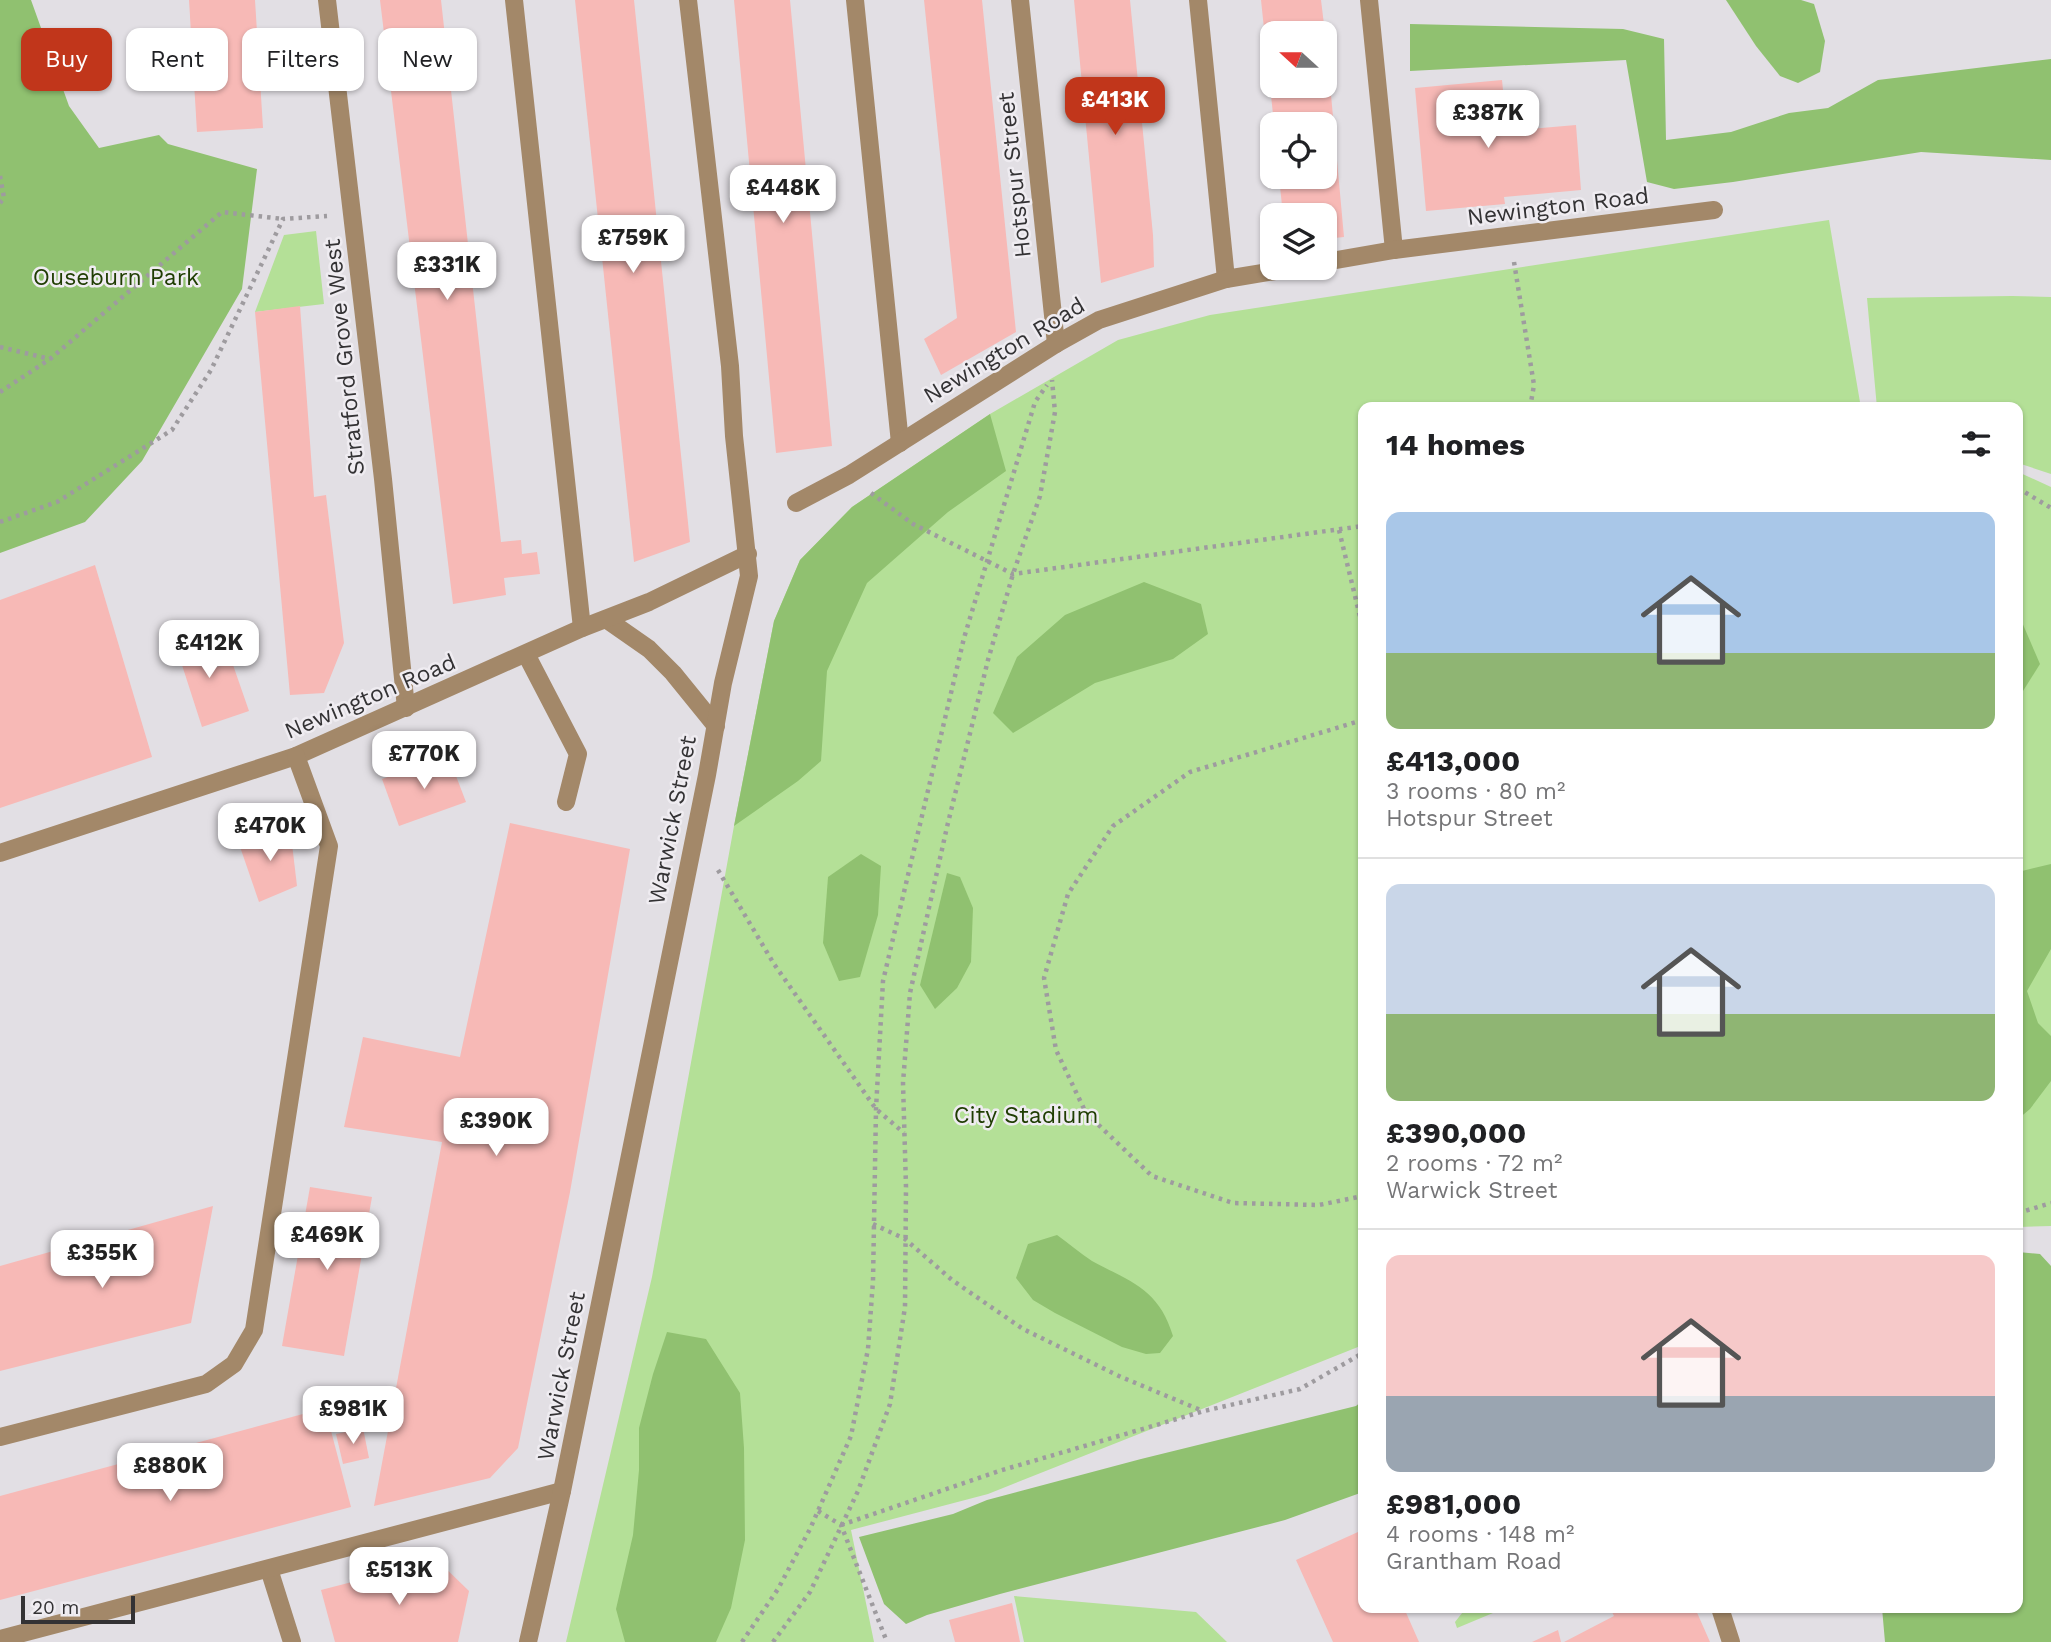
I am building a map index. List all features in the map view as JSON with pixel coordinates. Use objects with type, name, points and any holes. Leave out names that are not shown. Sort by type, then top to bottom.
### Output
[{"type":"street","name":"Stratford Grove West","points":[[327,0],[406,708]]},
{"type":"street","points":[[514,0],[582,628]]},
{"type":"street","name":"Warwick Street","points":[[528,1642],[562,1492],[723,682],[749,576],[734,436],[730,366],[688,0]]},
{"type":"street","points":[[855,0],[900,443]]},
{"type":"street","name":"Hotspur Street","points":[[1020,0],[1056,344]]},
{"type":"street","points":[[1198,0],[1226,279]]},
{"type":"street","points":[[1369,0],[1394,250]]},
{"type":"street","name":"Newington Road","points":[[1337,260],[1394,250],[1714,210]]},
{"type":"street","name":"Newington Road","points":[[796,503],[849,475],[1056,344],[1099,320],[1226,279],[1260,273]]},
{"type":"street","name":"Newington Road","points":[[0,853],[296,756],[748,554]]},
{"type":"street","points":[[606,619],[649,649],[673,673],[716,726]]},
{"type":"street","points":[[526,654],[578,754],[566,802]]},
{"type":"street","points":[[0,1437],[206,1384],[234,1364],[254,1330],[329,846],[296,756]]},
{"type":"street","points":[[0,1639],[562,1492]]},
{"type":"street","points":[[269,1569],[292,1642]]},
{"type":"street","points":[[1722,1613],[1731,1642]]},
{"type":"path","points":[[0,176],[4,198],[0,203]]},
{"type":"path","points":[[0,392],[50,359],[222,212],[283,219],[352,215]]},
{"type":"path","points":[[0,522],[57,502],[172,430],[211,370],[283,219]]},
{"type":"path","points":[[1510,237],[1534,385],[1531,402]]},
{"type":"path","points":[[773,1642],[810,1592],[858,1491],[890,1404],[905,1307],[903,1083],[910,993],[988,660],[1013,574],[1040,496],[1055,412],[1051,379],[1056,344]]},
{"type":"path","points":[[0,347],[50,359]]},
{"type":"path","points":[[742,1642],[778,1589],[852,1436],[868,1349],[873,1281],[876,1109],[883,981],[964,638],[1035,401],[1051,379]]},
{"type":"path","points":[[849,475],[914,524],[1013,574],[1358,527]]},
{"type":"path","points":[[2023,491],[2051,508]]},
{"type":"path","points":[[1339,530],[1358,608]]},
{"type":"path","points":[[1358,722],[1190,772],[1113,826],[1068,894],[1044,978],[1056,1050],[1086,1114],[1152,1176],[1233,1203],[1319,1205],[1358,1197]]},
{"type":"path","points":[[695,832],[774,964],[876,1109],[905,1133]]},
{"type":"path","points":[[2023,1211],[2051,1203]]},
{"type":"path","points":[[873,1224],[905,1240],[952,1280],[1023,1329],[1121,1377],[1204,1411]]},
{"type":"path","points":[[841,1525],[999,1471],[1204,1411],[1300,1389],[1358,1356]]},
{"type":"path","points":[[818,1511],[841,1525],[887,1642]]},
{"type":"green space","name":"Ouseburn Park","points":[[0,0],[31,0],[41,28],[21,28],[21,91],[64,91],[69,106],[99,148],[159,135],[168,144],[257,169],[242,289],[142,461],[85,522],[0,553]]},
{"type":"green space","points":[[1726,0],[1801,0],[1814,4],[1825,41],[1820,72],[1798,83],[1780,76],[1756,46]]},
{"type":"green space","points":[[1410,24],[1623,29],[1664,39],[1666,140],[1731,132],[1789,113],[1828,108],[1878,80],[2051,59],[2051,160],[1921,152],[1674,189],[1647,182],[1626,60],[1410,71]]},
{"type":"green space","name":"City Stadium","points":[[1829,220],[1860,402],[1358,402],[1358,1347],[988,1494],[851,1530],[874,1642],[566,1642],[652,1277],[774,621],[800,560],[852,507],[990,414],[1118,340],[1210,315]]},
{"type":"green space","points":[[316,231],[324,304],[255,312],[284,235]]},
{"type":"green space","points":[[2051,297],[2051,474],[2023,465],[2023,402],[1876,402],[1867,298]]},
{"type":"green space","points":[[990,414],[1006,471],[948,512],[867,583],[827,671],[821,761],[798,781],[734,826],[774,621],[800,560],[852,507]]},
{"type":"green space","points":[[2023,474],[2051,487],[2051,1226],[2023,1227]]},
{"type":"green space","points":[[1144,582],[1201,604],[1208,634],[1173,659],[1095,683],[1013,733],[993,713],[1017,657],[1065,615]]},
{"type":"green space","points":[[2023,625],[2040,664],[2023,691]]},
{"type":"green space","points":[[861,854],[881,866],[878,915],[860,977],[839,981],[823,943],[828,877]]},
{"type":"green space","points":[[2051,864],[2051,949],[2027,991],[2038,1023],[2051,1036],[2051,1081],[2023,1115],[2023,871]]},
{"type":"green space","points":[[947,873],[960,877],[973,908],[971,962],[957,988],[935,1009],[920,985]]},
{"type":"green space","points":[[1057,1235],[1092,1261],[1152,1297],[1167,1320],[1173,1336],[1160,1353],[1146,1354],[1122,1347],[1033,1300],[1016,1278],[1028,1244]]},
{"type":"green space","points":[[2023,1252],[2040,1254],[2051,1266],[2051,1642],[1885,1642],[1882,1613],[2023,1613]]},
{"type":"green space","points":[[667,1332],[706,1339],[740,1393],[744,1448],[745,1540],[731,1608],[716,1642],[625,1642],[616,1609],[633,1535],[639,1470],[639,1428]]},
{"type":"green space","points":[[1358,1404],[1358,1494],[1285,1520],[1000,1594],[927,1615],[906,1624],[884,1604],[859,1537],[953,1514],[987,1500],[1141,1459]]},
{"type":"green space","points":[[1014,1596],[1196,1612],[1227,1642],[1024,1642]]},
{"type":"green space","points":[[1462,1613],[1493,1613],[1457,1628],[1455,1622]]},
{"type":"building","points":[[189,0],[255,0],[257,28],[242,28],[242,91],[261,91],[263,128],[197,132],[195,91],[228,91],[228,28],[191,28]]},
{"type":"building","points":[[380,0],[441,0],[444,28],[383,28]]},
{"type":"building","points":[[575,0],[634,0],[690,542],[634,562]]},
{"type":"building","points":[[734,0],[790,0],[832,446],[776,453]]},
{"type":"building","points":[[924,0],[982,0],[1016,332],[941,375],[924,339],[957,318]]},
{"type":"building","points":[[1074,0],[1130,0],[1153,235],[1154,267],[1101,283]]},
{"type":"building","points":[[1261,0],[1321,0],[1324,21],[1263,21]]},
{"type":"building","points":[[1502,80],[1507,131],[1576,125],[1581,190],[1504,197],[1505,204],[1426,211],[1415,88]]},
{"type":"building","points":[[391,91],[451,91],[501,542],[521,540],[522,554],[537,552],[540,574],[504,578],[506,595],[453,604]]},
{"type":"building","points":[[1271,98],[1331,98],[1333,112],[1273,112]]},
{"type":"building","points":[[1337,160],[1344,237],[1337,238],[1337,203],[1282,203],[1280,189],[1337,189]]},
{"type":"building","points":[[300,306],[314,497],[326,495],[344,643],[324,693],[290,695],[255,312]]},
{"type":"building","points":[[95,565],[152,757],[0,808],[0,600]]},
{"type":"building","points":[[195,624],[210,669],[232,662],[249,711],[202,727],[171,631]]},
{"type":"building","points":[[448,755],[466,802],[399,826],[382,779]]},
{"type":"building","points":[[510,823],[630,849],[570,1192],[518,1448],[490,1478],[374,1506],[442,1142],[344,1127],[363,1037],[460,1057]]},
{"type":"building","points":[[290,827],[297,886],[259,902],[238,841]]},
{"type":"building","points":[[310,1187],[372,1197],[344,1356],[282,1346]]},
{"type":"building","points":[[213,1206],[191,1323],[0,1371],[0,1266]]},
{"type":"building","points":[[325,1408],[351,1507],[0,1600],[0,1496]]},
{"type":"building","points":[[363,1428],[369,1458],[343,1464],[336,1434]]},
{"type":"building","points":[[1358,1532],[1358,1613],[1406,1613],[1419,1642],[1333,1642],[1296,1560]]},
{"type":"building","points":[[437,1560],[469,1591],[458,1642],[335,1642],[321,1590]]},
{"type":"building","points":[[1012,1603],[1020,1642],[955,1642],[949,1620]]},
{"type":"building","points":[[1612,1613],[1697,1613],[1710,1642],[1564,1642],[1614,1616]]},
{"type":"building","points":[[1558,1630],[1561,1642],[1532,1642]]}]
